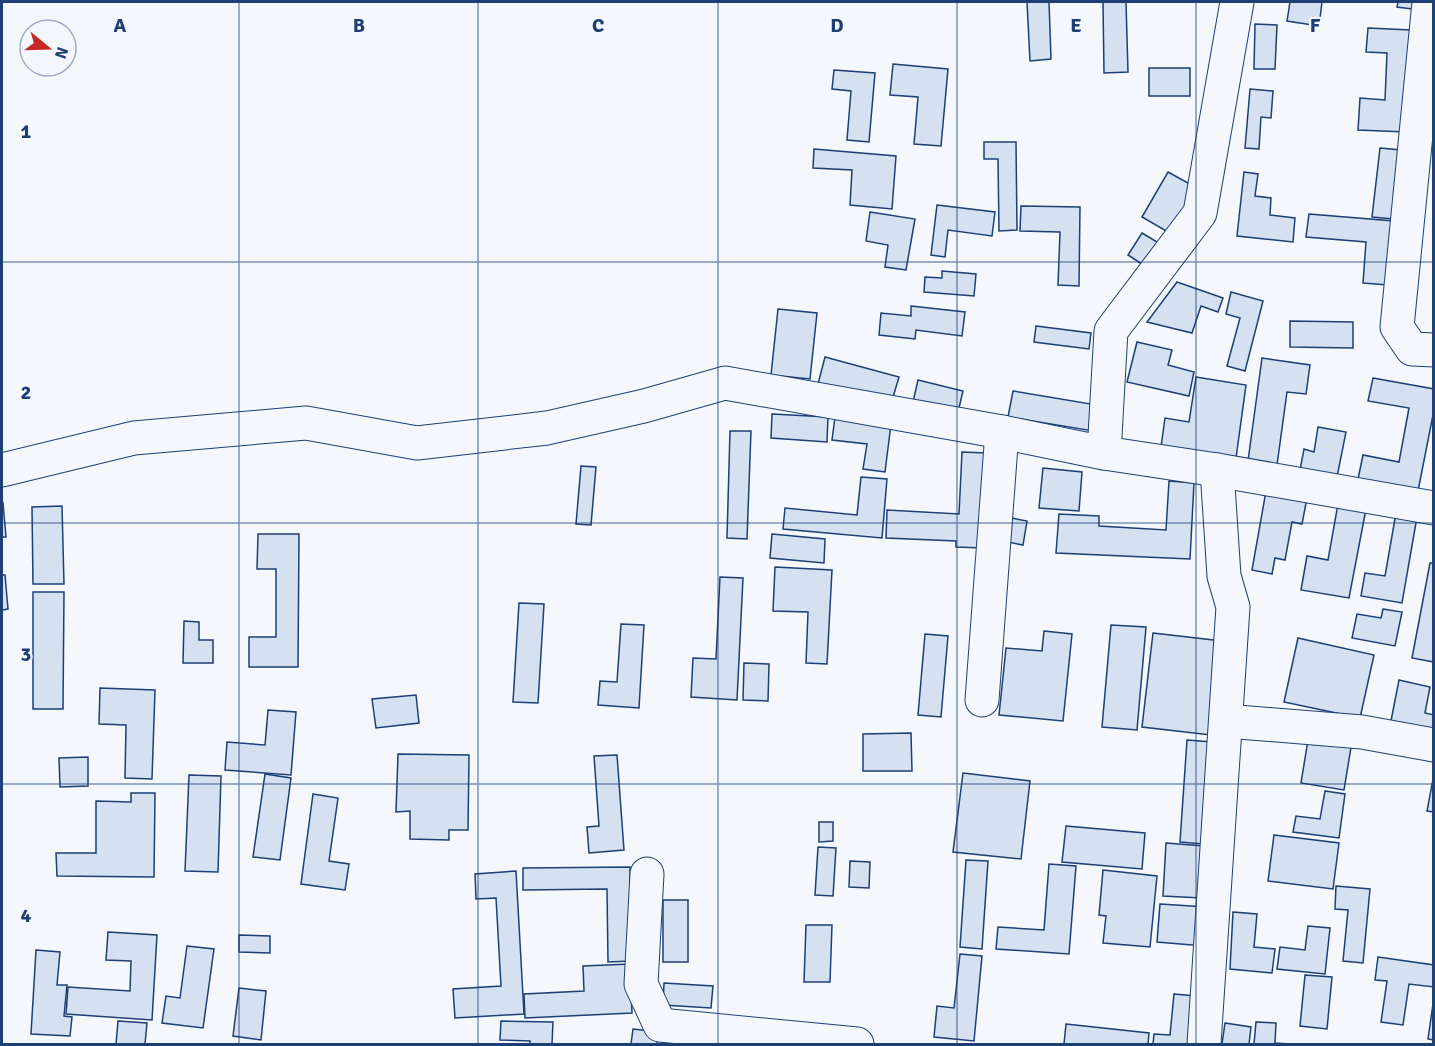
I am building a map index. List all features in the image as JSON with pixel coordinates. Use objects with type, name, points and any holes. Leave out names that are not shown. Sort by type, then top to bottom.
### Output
[{"type":"street","points":[[1104,453],[1111,331],[1200,213],[1237,2]]},
{"type":"street","points":[[1429,2],[1397,327],[1412,349],[1434,350]]},
{"type":"street","points":[[2,470],[135,438],[306,423],[417,443],[535,430],[644,406],[725,383],[1002,432],[1104,453],[1217,470],[1434,508]]},
{"type":"street","points":[[982,700],[1002,432]]},
{"type":"street","points":[[1204,1044],[1233,607],[1224,576],[1217,470]]},
{"type":"street","points":[[1226,721],[1362,732],[1434,745]]},
{"type":"street","points":[[647,874],[641,984],[660,1025],[857,1044]]},
{"type":"building","points":[[1027,2],[1049,2],[1051,59],[1030,61]]},
{"type":"building","points":[[1103,2],[1126,2],[1128,72],[1104,73]]},
{"type":"building","points":[[1290,2],[1322,2],[1319,26],[1287,21]]},
{"type":"building","points":[[1398,2],[1421,2],[1420,10],[1397,7]]},
{"type":"building","points":[[1255,24],[1277,25],[1275,69],[1254,69]]},
{"type":"building","points":[[1368,28],[1411,30],[1406,132],[1358,130],[1360,98],[1385,100],[1387,53],[1366,52]]},
{"type":"building","points":[[893,64],[948,69],[941,146],[914,144],[918,97],[890,95]]},
{"type":"building","points":[[1149,68],[1190,68],[1190,96],[1149,96]]},
{"type":"building","points":[[834,70],[875,73],[869,142],[847,140],[851,91],[832,89]]},
{"type":"building","points":[[1250,89],[1273,91],[1271,118],[1261,117],[1259,149],[1245,148]]},
{"type":"building","points":[[984,142],[1016,142],[1017,230],[999,231],[998,159],[984,159]]},
{"type":"building","points":[[1380,148],[1401,150],[1393,219],[1372,217]]},
{"type":"building","points":[[814,149],[896,156],[892,209],[850,205],[852,170],[813,168]]},
{"type":"building","points":[[1168,172],[1199,189],[1173,235],[1142,217]]},
{"type":"building","points":[[1244,172],[1258,174],[1255,196],[1271,198],[1270,215],[1295,218],[1293,242],[1237,236]]},
{"type":"building","points":[[937,205],[995,212],[992,236],[948,230],[945,257],[931,255]]},
{"type":"building","points":[[1021,206],[1080,207],[1079,286],[1058,285],[1060,232],[1020,231]]},
{"type":"building","points":[[870,212],[915,219],[906,270],[885,267],[888,245],[866,241]]},
{"type":"building","points":[[1309,214],[1394,221],[1388,285],[1363,283],[1366,242],[1306,237]]},
{"type":"building","points":[[1142,233],[1162,245],[1148,268],[1128,255]]},
{"type":"building","points":[[942,271],[976,274],[974,296],[924,292],[925,277],[942,278]]},
{"type":"building","points":[[1177,282],[1223,298],[1218,312],[1201,306],[1192,333],[1147,322]]},
{"type":"building","points":[[1231,292],[1263,301],[1245,371],[1227,366],[1240,318],[1226,314]]},
{"type":"building","points":[[911,306],[965,312],[962,336],[916,330],[915,339],[879,335],[881,313],[911,316]]},
{"type":"building","points":[[778,309],[817,313],[810,379],[771,375]]},
{"type":"building","points":[[1290,321],[1353,322],[1353,348],[1290,347]]},
{"type":"building","points":[[1036,326],[1091,333],[1089,349],[1034,342]]},
{"type":"building","points":[[1137,342],[1172,350],[1168,365],[1194,372],[1189,396],[1127,382]]},
{"type":"building","points":[[825,357],[899,377],[891,404],[818,384]]},
{"type":"building","points":[[1262,358],[1310,365],[1306,394],[1287,392],[1277,465],[1248,461]]},
{"type":"building","points":[[1196,377],[1246,385],[1236,458],[1161,447],[1165,418],[1189,422]]},
{"type":"building","points":[[1373,378],[1434,389],[1434,410],[1418,491],[1358,479],[1363,455],[1399,462],[1409,408],[1368,401]]},
{"type":"building","points":[[918,380],[963,391],[958,412],[913,402]]},
{"type":"building","points":[[1013,391],[1097,405],[1093,431],[1008,417]]},
{"type":"building","points":[[772,414],[828,417],[827,442],[771,438]]},
{"type":"building","points":[[835,417],[891,424],[885,472],[863,469],[867,444],[832,440]]},
{"type":"building","points":[[1318,427],[1346,432],[1337,477],[1300,470],[1304,449],[1314,452]]},
{"type":"building","points":[[730,431],[751,431],[747,539],[727,538]]},
{"type":"building","points":[[962,452],[987,453],[983,548],[956,547],[956,541],[886,538],[887,510],[959,514]]},
{"type":"building","points":[[581,466],[596,467],[591,525],[576,524]]},
{"type":"building","points":[[1043,468],[1082,472],[1079,511],[1039,508]]},
{"type":"building","points":[[861,477],[887,479],[882,538],[783,529],[785,508],[857,515]]},
{"type":"building","points":[[1169,481],[1194,483],[1190,559],[1056,553],[1059,514],[1099,516],[1099,526],[1166,530]]},
{"type":"building","points":[[1266,491],[1307,498],[1302,524],[1292,522],[1285,560],[1275,558],[1272,574],[1252,570]]},
{"type":"building","points":[[3,503],[6,537],[2,537]]},
{"type":"building","points":[[1338,504],[1366,509],[1349,598],[1301,590],[1307,556],[1328,560]]},
{"type":"building","points":[[62,506],[64,584],[33,584],[32,507]]},
{"type":"building","points":[[1396,513],[1417,517],[1402,603],[1361,596],[1365,573],[1385,576]]},
{"type":"building","points":[[1006,517],[1027,521],[1023,545],[1002,541]]},
{"type":"building","points":[[258,534],[299,534],[298,667],[249,667],[249,637],[276,637],[276,569],[257,569]]},
{"type":"building","points":[[772,534],[825,539],[824,563],[770,558]]},
{"type":"building","points":[[1430,563],[1434,563],[1434,662],[1412,658]]},
{"type":"building","points":[[775,567],[832,570],[827,664],[806,663],[808,612],[773,611]]},
{"type":"building","points":[[2,575],[5,575],[8,609],[2,610]]},
{"type":"building","points":[[720,577],[743,578],[737,700],[691,697],[693,658],[716,659]]},
{"type":"building","points":[[33,592],[64,592],[63,709],[33,709]]},
{"type":"building","points":[[519,603],[544,604],[538,703],[513,702]]},
{"type":"building","points":[[1383,609],[1402,612],[1395,646],[1352,638],[1357,614],[1381,618]]},
{"type":"building","points":[[184,621],[199,622],[199,640],[213,640],[213,663],[183,663]]},
{"type":"building","points":[[621,624],[644,625],[639,708],[598,705],[600,681],[617,682]]},
{"type":"building","points":[[1111,625],[1146,627],[1137,730],[1102,727]]},
{"type":"building","points":[[1044,631],[1072,634],[1063,721],[999,715],[1006,648],[1042,651]]},
{"type":"building","points":[[1153,633],[1222,641],[1211,735],[1142,727]]},
{"type":"building","points":[[925,634],[948,636],[941,717],[918,715]]},
{"type":"building","points":[[1298,638],[1374,655],[1360,718],[1284,702]]},
{"type":"building","points":[[744,663],[769,664],[768,701],[743,700]]},
{"type":"building","points":[[1399,680],[1430,687],[1425,713],[1434,715],[1434,740],[1389,731]]},
{"type":"building","points":[[100,688],[155,690],[152,779],[125,778],[126,725],[99,724]]},
{"type":"building","points":[[416,695],[419,723],[376,728],[372,699]]},
{"type":"building","points":[[268,710],[296,712],[291,775],[225,770],[227,742],[265,745]]},
{"type":"building","points":[[911,733],[912,771],[863,771],[863,734]]},
{"type":"building","points":[[1309,734],[1352,741],[1344,790],[1301,783]]},
{"type":"building","points":[[1187,740],[1212,742],[1203,844],[1180,842]]},
{"type":"building","points":[[398,754],[469,755],[468,830],[449,830],[449,840],[410,839],[410,811],[396,812]]},
{"type":"building","points":[[617,755],[624,850],[589,853],[587,827],[599,826],[594,756]]},
{"type":"building","points":[[88,757],[88,786],[60,787],[59,758]]},
{"type":"building","points":[[963,773],[1030,781],[1021,859],[953,852]]},
{"type":"building","points":[[265,774],[291,778],[280,860],[253,857]]},
{"type":"building","points":[[1434,774],[1434,812],[1427,811]]},
{"type":"building","points":[[189,775],[221,776],[218,872],[185,871]]},
{"type":"building","points":[[1325,791],[1345,794],[1339,838],[1293,832],[1296,816],[1320,819]]},
{"type":"building","points":[[131,793],[155,793],[154,877],[57,876],[56,853],[96,853],[96,801],[131,802]]},
{"type":"building","points":[[313,794],[338,798],[329,861],[349,864],[345,890],[301,884]]},
{"type":"building","points":[[819,822],[833,822],[833,841],[819,842]]},
{"type":"building","points":[[1066,826],[1145,833],[1142,869],[1062,862]]},
{"type":"building","points":[[1274,835],[1339,843],[1333,889],[1268,881]]},
{"type":"building","points":[[1166,843],[1204,846],[1201,898],[1163,896]]},
{"type":"building","points":[[818,847],[836,848],[833,896],[815,895]]},
{"type":"building","points":[[966,860],[988,861],[982,949],[960,947]]},
{"type":"building","points":[[850,861],[870,862],[869,888],[849,887]]},
{"type":"building","points":[[1049,864],[1076,866],[1069,954],[996,949],[998,927],[1044,930]]},
{"type":"building","points":[[630,867],[631,961],[608,962],[607,889],[523,890],[523,868]]},
{"type":"building","points":[[1103,870],[1157,876],[1150,947],[1103,943],[1106,916],[1099,915]]},
{"type":"building","points":[[516,871],[524,1014],[455,1018],[453,989],[501,986],[496,898],[476,899],[475,874]]},
{"type":"building","points":[[1336,886],[1370,889],[1363,963],[1343,961],[1348,910],[1335,909]]},
{"type":"building","points":[[663,900],[688,900],[688,962],[663,962]]},
{"type":"building","points":[[1160,904],[1207,907],[1204,946],[1157,942]]},
{"type":"building","points":[[1233,912],[1257,914],[1254,947],[1275,949],[1272,973],[1230,969]]},
{"type":"building","points":[[806,925],[832,925],[830,982],[804,982]]},
{"type":"building","points":[[1308,926],[1330,928],[1325,974],[1277,969],[1280,947],[1305,950]]},
{"type":"building","points":[[108,932],[157,935],[152,1020],[66,1014],[68,987],[130,991],[131,961],[106,960]]},
{"type":"building","points":[[239,935],[270,936],[270,953],[239,952]]},
{"type":"building","points":[[187,946],[214,949],[203,1028],[162,1023],[166,996],[180,998]]},
{"type":"building","points":[[36,950],[60,952],[57,985],[67,985],[64,1016],[72,1017],[70,1036],[31,1034]]},
{"type":"building","points":[[960,954],[982,956],[974,1041],[934,1037],[937,1006],[954,1008]]},
{"type":"building","points":[[1378,957],[1434,965],[1434,987],[1409,984],[1403,1025],[1381,1022],[1387,981],[1375,980]]},
{"type":"building","points":[[630,964],[632,1013],[525,1018],[524,994],[584,991],[583,966]]},
{"type":"building","points":[[1305,975],[1332,977],[1327,1029],[1300,1026]]},
{"type":"building","points":[[664,983],[713,986],[711,1008],[663,1005]]},
{"type":"building","points":[[239,988],[266,991],[261,1040],[233,1036]]},
{"type":"building","points":[[1174,994],[1196,996],[1191,1044],[1153,1044],[1154,1034],[1170,1035]]},
{"type":"building","points":[[1434,997],[1434,1040],[1428,1039]]},
{"type":"building","points":[[118,1021],[147,1023],[145,1044],[116,1044]]},
{"type":"building","points":[[501,1021],[553,1022],[552,1044],[500,1040]]},
{"type":"building","points":[[1256,1022],[1276,1023],[1275,1043],[1290,1044],[1254,1044]]},
{"type":"building","points":[[1225,1023],[1251,1027],[1249,1044],[1222,1044]]},
{"type":"building","points":[[1066,1024],[1149,1033],[1148,1044],[1064,1044]]},
{"type":"building","points":[[633,1029],[659,1032],[657,1044],[631,1044]]}]
